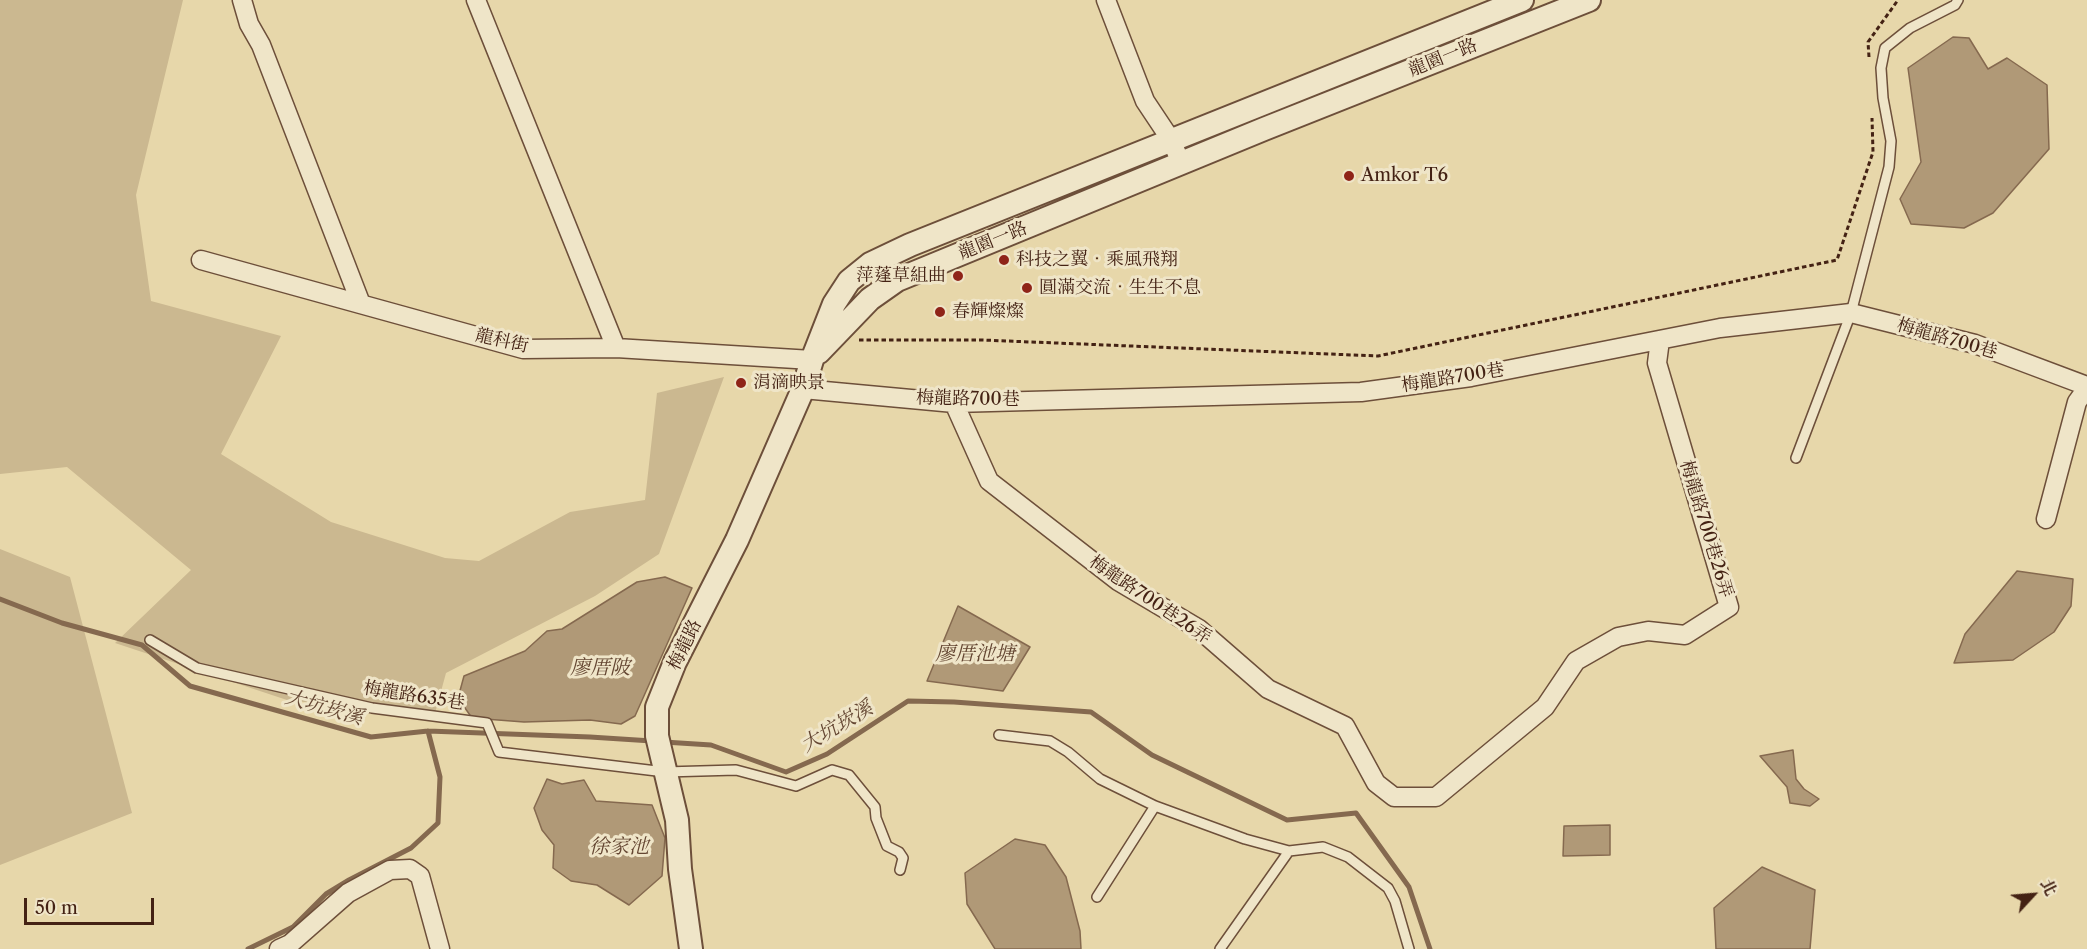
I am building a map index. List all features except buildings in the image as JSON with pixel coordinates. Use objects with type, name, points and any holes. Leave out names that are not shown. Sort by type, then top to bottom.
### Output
[{"type":"street","points":[[242,0],[249,24],[261,45],[361,304]]},
{"type":"street","points":[[476,0],[616,348]]},
{"type":"street","points":[[1106,0],[1145,100],[1171,141],[1181,163]]},
{"type":"street","name":"龍園一路","points":[[812,360],[834,304],[849,281],[870,264],[910,244],[1522,0]]},
{"type":"street","name":"龍園一路","points":[[812,360],[870,299],[897,280],[1181,163],[1589,0]]},
{"type":"street","name":"龍科街","points":[[201,260],[523,349],[616,348],[812,360]]},
{"type":"street","name":"梅龍路700巷","points":[[803,389],[954,403],[1360,392],[1471,377],[1720,328],[1851,313],[1975,344],[2087,387]]},
{"type":"street","name":"梅龍路700巷26弄","points":[[954,403],[989,481],[1118,581],[1199,629],[1268,689],[1345,726],[1376,783],[1394,797],[1436,797],[1545,707],[1576,661],[1618,638],[1648,631],[1685,635],[1729,607],[1657,363],[1660,340]]},
{"type":"street","name":"梅龍路","points":[[691,949],[680,869],[677,820],[661,753],[657,707],[675,662],[737,540],[803,389],[812,360]]},
{"type":"street","points":[[2046,519],[2077,402],[2087,387]]},
{"type":"street","points":[[279,949],[290,944],[348,893],[390,870],[410,869],[420,876],[440,949]]},
{"type":"lane","points":[[1796,458],[1851,313],[1889,167],[1891,141],[1883,98],[1881,68],[1885,48],[1910,28],[1955,5],[1958,0]]},
{"type":"lane","name":"梅龍路635巷","points":[[150,639],[197,668],[372,708],[487,723],[499,752],[661,753],[796,786],[832,771],[849,775],[875,807],[876,818],[887,846],[899,852],[903,858],[900,870]]},
{"type":"lane","points":[[999,735],[1050,741],[1068,752],[1100,779],[1155,806],[1245,839],[1289,851],[1323,847],[1348,857],[1388,888],[1395,901],[1409,949]]},
{"type":"lane","points":[[1097,897],[1155,806]]},
{"type":"lane","points":[[1220,949],[1289,851]]},
{"type":"path","points":[[1869,64],[1868,42],[1899,0]]},
{"type":"path","points":[[831,340],[982,340],[1378,356],[1837,260],[1874,152],[1871,108]]},
{"type":"shaded area","points":[[0,0],[183,0],[136,195],[151,301],[281,336],[221,454],[331,522],[445,558],[479,561],[570,512],[645,500],[657,393],[724,377],[659,554],[595,596],[446,673],[434,717],[287,700],[115,643],[191,570],[67,467],[0,474]]},
{"type":"shaded area","points":[[0,549],[70,577],[132,813],[0,865]]},
{"type":"water","points":[[1953,37],[1969,38],[1988,69],[2007,58],[2047,85],[2049,149],[1993,213],[1964,228],[1911,224],[1900,199],[1921,162],[1908,68]]},
{"type":"water","points":[[2017,571],[2073,579],[2071,606],[2054,632],[2013,660],[1954,663],[1965,634]]},
{"type":"water","name":"廖厝陂","points":[[665,577],[692,588],[635,716],[621,724],[590,720],[524,722],[472,718],[458,698],[464,676],[525,651],[547,631],[562,629],[637,582]]},
{"type":"water","name":"廖厝池塘","points":[[958,606],[1030,647],[1003,691],[927,681]]},
{"type":"water","points":[[1793,750],[1796,779],[1804,789],[1819,799],[1810,806],[1790,803],[1787,787],[1760,756]]},
{"type":"water","name":"徐家池","points":[[547,779],[562,784],[584,780],[596,801],[652,805],[665,838],[662,876],[629,905],[597,885],[571,881],[553,868],[554,845],[542,830],[534,808]]},
{"type":"water","points":[[1610,825],[1610,855],[1563,856],[1564,826]]},
{"type":"water","points":[[1015,839],[1045,845],[1066,877],[1080,931],[1081,949],[995,949],[967,904],[965,873]]},
{"type":"water","points":[[1762,867],[1815,890],[1810,949],[1716,949],[1714,908]]},
{"type":"waterway","name":"大坑崁溪","points":[[0,599],[62,623],[142,645],[190,686],[371,737],[428,731],[652,741]]},
{"type":"waterway","name":"大坑崁溪","points":[[664,742],[711,745],[786,772],[827,754],[908,701],[1091,712],[1152,755],[1287,820],[1356,813],[1409,887],[1430,949]]},
{"type":"waterway","points":[[248,949],[293,927],[326,894],[411,848],[438,823],[440,777],[428,731]]},
{"type":"place","name":"Amkor T6","points":[[1349,176]]},
{"type":"place","name":"科技之翼．乘風飛翔","points":[[1004,260]]},
{"type":"place","name":"萍蓬草組曲","points":[[958,276]]},
{"type":"place","name":"圓滿交流．生生不息","points":[[1027,288]]},
{"type":"place","name":"春輝燦燦","points":[[940,312]]},
{"type":"place","name":"涓滴映景","points":[[741,383]]}]
